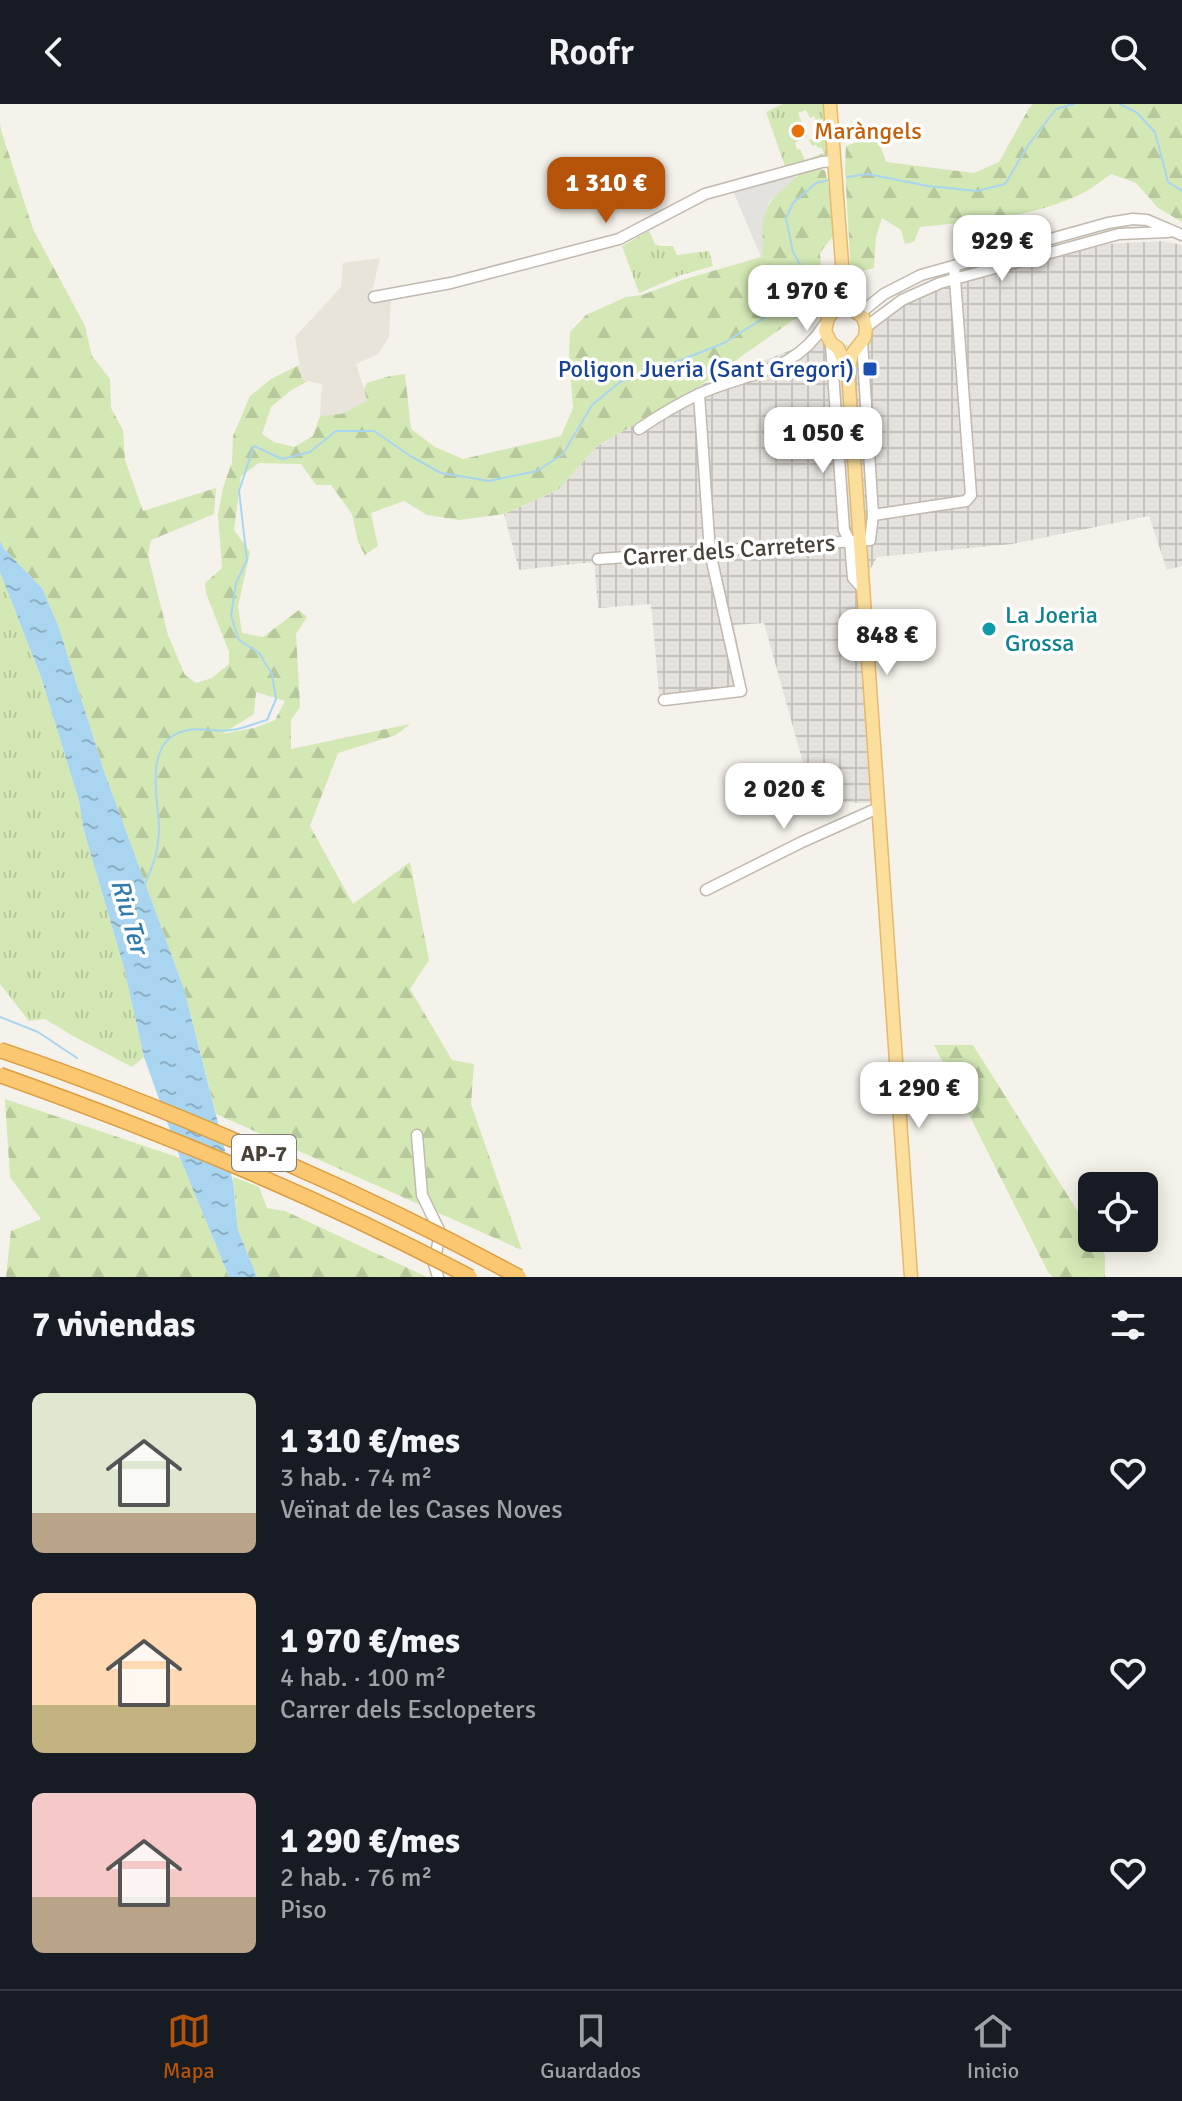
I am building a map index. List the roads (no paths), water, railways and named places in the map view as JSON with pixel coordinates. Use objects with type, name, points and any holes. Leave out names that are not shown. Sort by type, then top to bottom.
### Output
[{"type":"highway","name":"AP-7","points":[[0,1050],[139,1101],[246,1145],[404,1217],[519,1277]]},
{"type":"highway","name":"AP-7","points":[[0,1075],[130,1122],[240,1167],[357,1220],[470,1277]]},
{"type":"main road","points":[[830,104],[844,290],[866,327],[852,354],[848,371],[855,541],[863,589],[911,1277]]},
{"type":"main road","points":[[844,290],[826,323],[825,331],[848,371]]},
{"type":"main road","points":[[835,311],[844,308],[856,312]]},
{"type":"main road","points":[[833,345],[848,349],[859,344]]},
{"type":"street","points":[[374,297],[451,283],[619,239],[705,194],[822,162],[834,164]]},
{"type":"street","points":[[1142,219],[1145,224],[1142,232]]},
{"type":"street","points":[[856,312],[921,275],[1098,225],[1142,219],[1176,233]]},
{"type":"street","points":[[866,327],[902,300],[926,288],[1110,236],[1142,232],[1176,233]]},
{"type":"street","points":[[873,515],[966,501],[971,495],[954,266]]},
{"type":"street","points":[[809,346],[826,323]]},
{"type":"street","points":[[639,429],[699,394],[776,368],[809,346],[820,343],[833,345],[844,530],[855,541],[870,540],[873,515],[859,344]]},
{"type":"street","points":[[664,700],[741,691],[710,552],[699,394]]},
{"type":"street","name":"Carrer dels Carreters","points":[[598,559],[855,541]]},
{"type":"street","points":[[706,890],[878,808]]},
{"type":"street","points":[[417,1135],[422,1195],[439,1230],[434,1264],[438,1277]]},
{"type":"water","name":"Riu Ter","points":[[0,541],[42,588],[58,625],[104,771],[184,989],[233,1182],[238,1230],[257,1277],[229,1277],[180,1158],[144,1057],[124,968],[84,831],[79,801],[41,677],[0,572]]},
{"type":"waterway","points":[[847,177],[868,174],[928,186],[977,191],[1005,184],[1029,144],[1056,109],[1074,104]]},
{"type":"waterway","points":[[1120,104],[1136,112],[1155,132],[1168,182],[1182,191]]},
{"type":"waterway","name":"Riu Ter","points":[[144,885],[158,842],[156,766],[164,745],[171,737],[186,730],[223,731],[267,720],[276,699],[272,674],[259,653],[239,640],[231,616],[236,583],[247,560],[239,491],[254,446],[282,459],[310,452],[336,431],[374,431],[441,473],[489,481],[537,471],[563,454],[592,405],[620,382],[724,343],[767,316],[789,295],[804,271],[793,252],[786,218],[793,203],[816,183],[829,180]]},
{"type":"waterway","points":[[0,1017],[38,1032],[77,1058]]},
{"type":"place","name":"Maràngels","points":[[798,131]]},
{"type":"place","name":"Poligon Jueria (Sant Gregori)","points":[[870,369]]},
{"type":"place","name":"La Joeria Grossa","points":[[989,629]]}]
